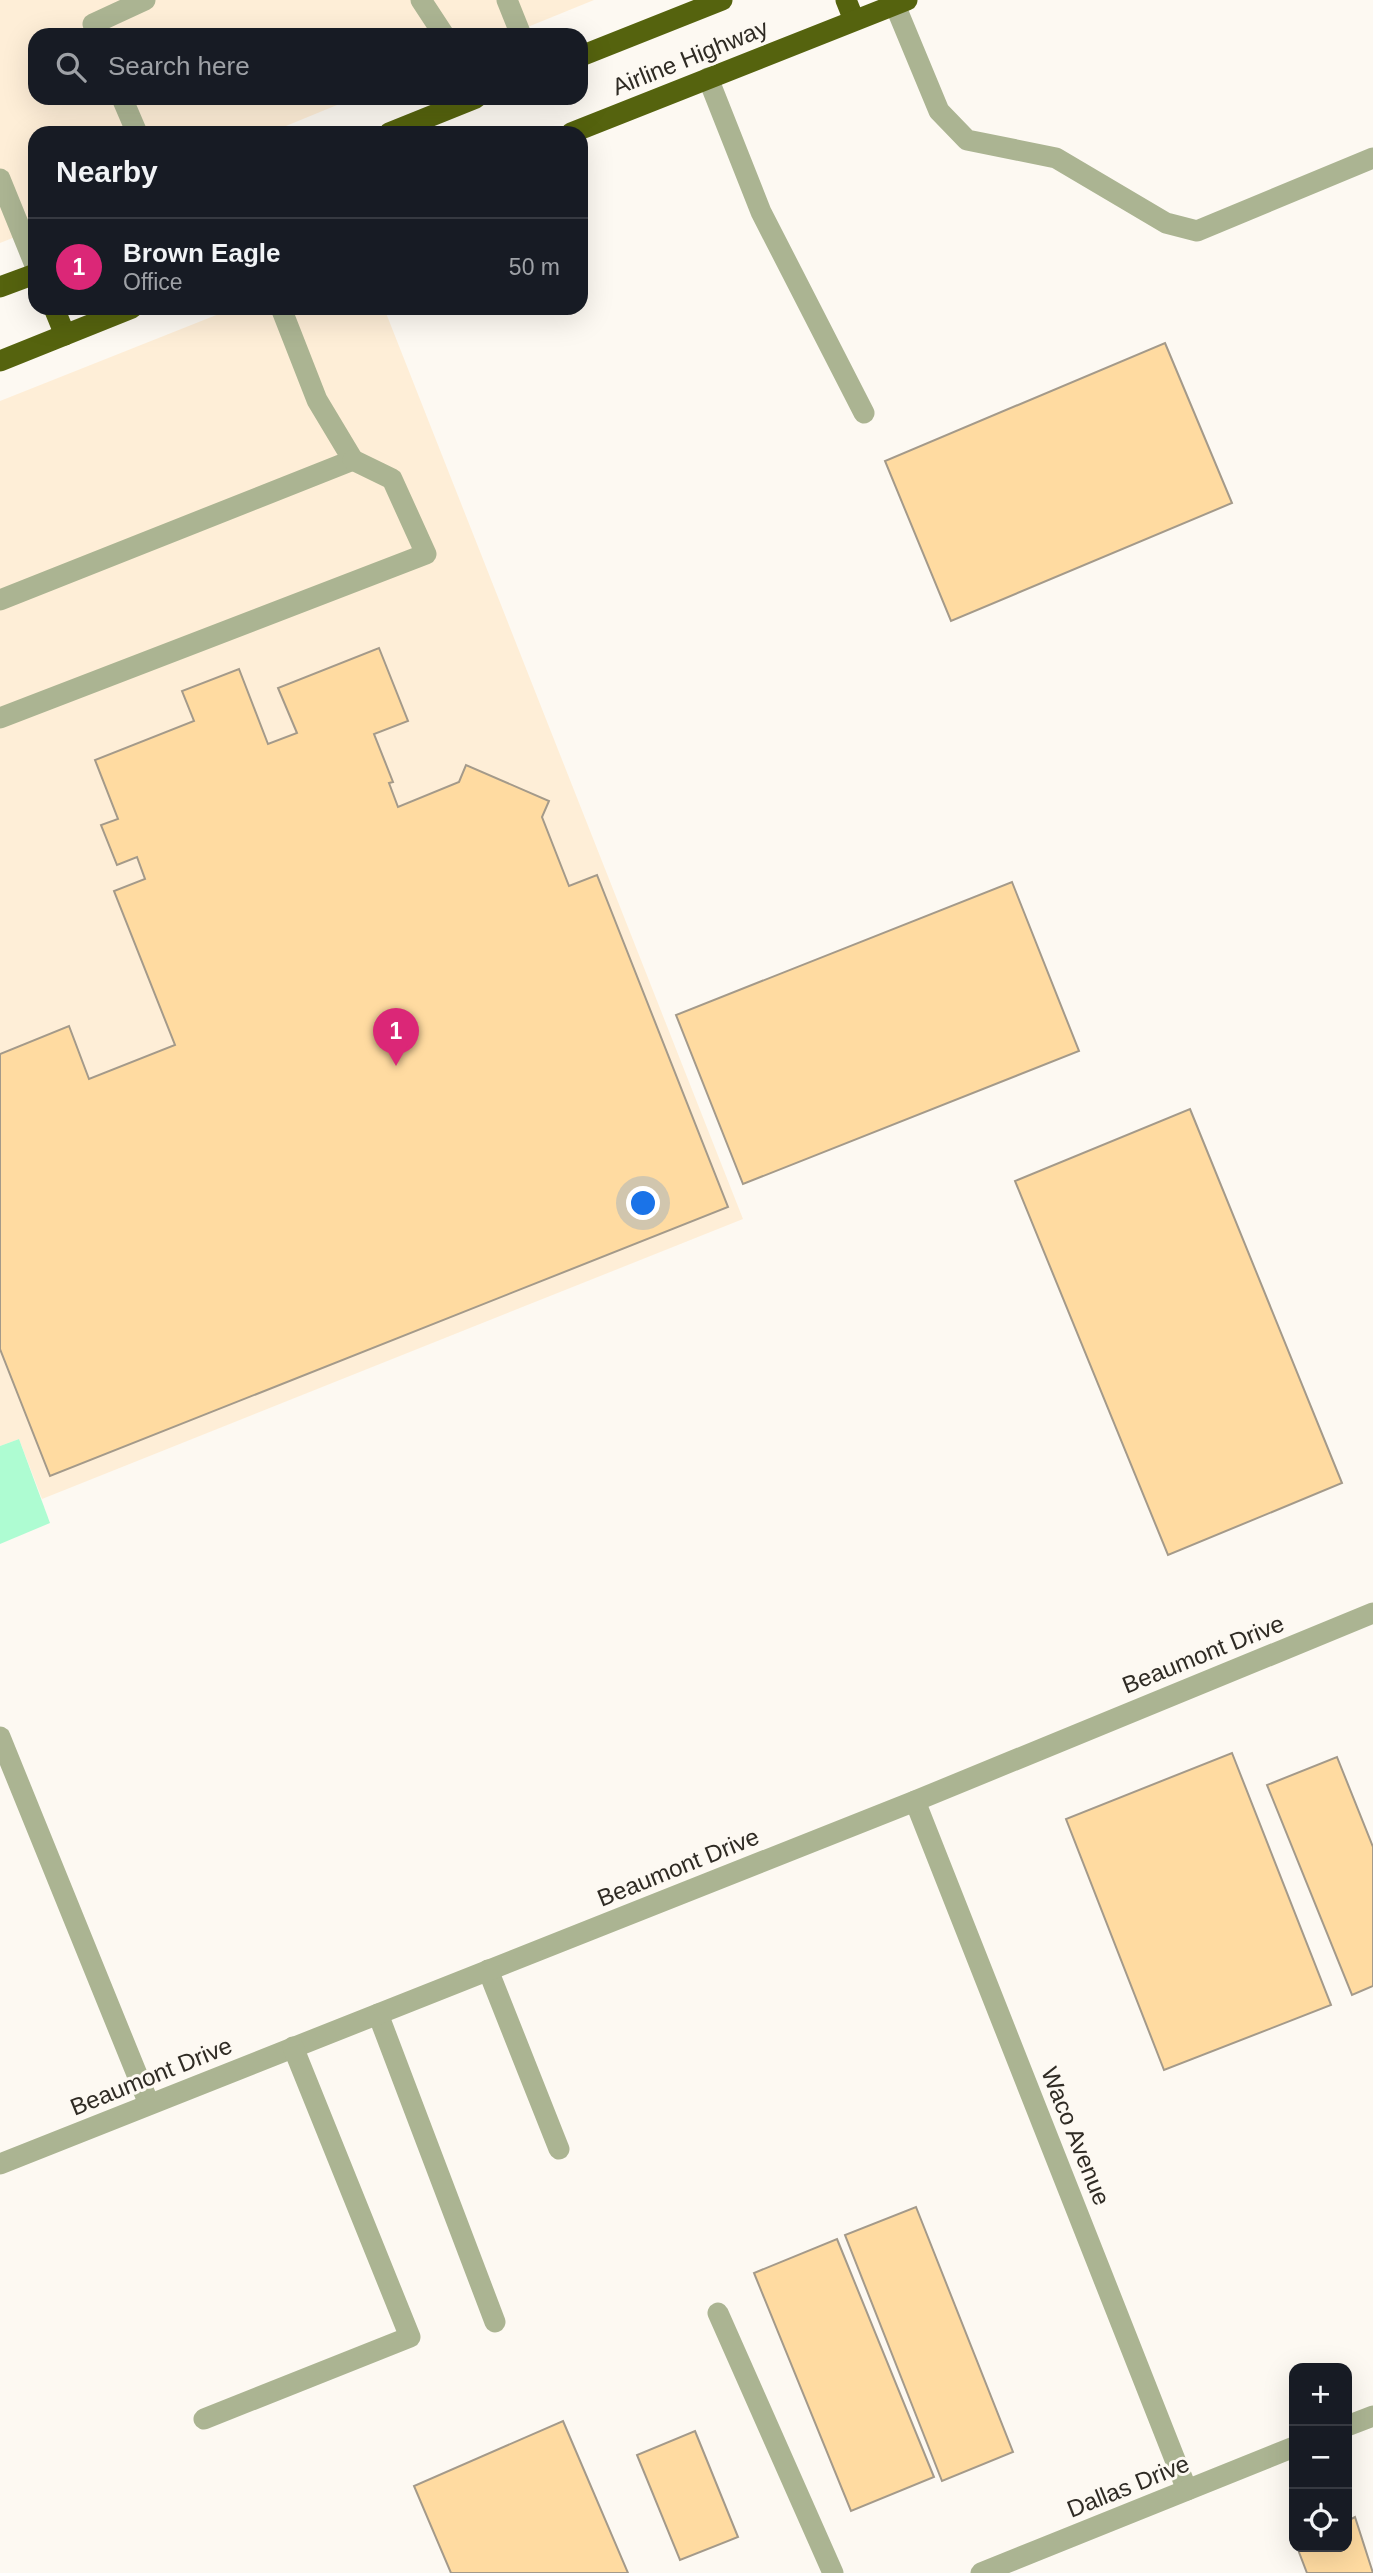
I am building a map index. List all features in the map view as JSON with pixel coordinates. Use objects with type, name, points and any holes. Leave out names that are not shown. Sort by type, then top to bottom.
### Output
[{"type":"highway","name":"Airline Highway","points":[[588,54],[722,0]]},
{"type":"highway","points":[[846,0],[854,20]]},
{"type":"highway","name":"Airline Highway","points":[[588,126],[901,3]]},
{"type":"highway","points":[[406,126],[459,105]]},
{"type":"highway","points":[[0,287],[28,277]]},
{"type":"highway","points":[[57,315],[65,335]]},
{"type":"highway","points":[[0,361],[115,315]]},
{"type":"street","points":[[94,28],[93,24],[145,0]]},
{"type":"street","points":[[421,0],[439,28]]},
{"type":"street","points":[[507,0],[518,28]]},
{"type":"street","points":[[901,3],[939,111],[967,140],[1056,158],[1166,223],[1197,231],[1373,158]]},
{"type":"street","points":[[708,78],[761,212],[864,413]]},
{"type":"street","points":[[125,105],[134,126]]},
{"type":"street","points":[[0,179],[28,248]]},
{"type":"street","points":[[0,718],[426,554],[392,479],[353,460],[317,400],[284,315]]},
{"type":"street","points":[[0,600],[353,460]]},
{"type":"street","name":"Beaumont Drive","points":[[0,2164],[915,1801],[1373,1613]]},
{"type":"street","points":[[0,1737],[149,2104]]},
{"type":"street","name":"Waco Avenue","points":[[915,1801],[1187,2490]]},
{"type":"street","points":[[488,1970],[559,2150]]},
{"type":"street","points":[[378,2014],[495,2322]]},
{"type":"street","points":[[204,2419],[410,2337],[293,2048]]},
{"type":"street","points":[[718,2313],[833,2573]]},
{"type":"street","points":[[1352,2424],[1373,2416]]},
{"type":"street","name":"Dallas Drive","points":[[981,2573],[1289,2449]]},
{"type":"shaded area","points":[[0,0],[594,0],[525,28],[28,28],[28,105],[337,105],[286,126],[28,126],[28,232],[0,243]]},
{"type":"shaded area","points":[[216,315],[387,315],[743,1219],[42,1499],[19,1439],[0,1446],[0,401]]},
{"type":"green space","points":[[19,1439],[50,1523],[0,1544],[0,1446]]},
{"type":"building","points":[[1165,343],[1232,503],[951,621],[885,461]]},
{"type":"building","points":[[379,648],[408,721],[374,734],[393,782],[389,783],[398,807],[459,782],[466,765],[549,801],[542,817],[569,886],[597,875],[728,1207],[50,1476],[0,1349],[0,1054],[69,1026],[89,1079],[175,1045],[114,891],[145,879],[137,857],[117,865],[101,825],[118,819],[95,760],[194,721],[182,691],[239,669],[268,744],[297,733],[278,688]]},
{"type":"building","points":[[1012,882],[1079,1051],[743,1184],[676,1015]]},
{"type":"building","points":[[1190,1109],[1342,1483],[1168,1555],[1015,1181]]},
{"type":"building","points":[[1232,1753],[1331,2005],[1164,2070],[1066,1819]]},
{"type":"building","points":[[1337,1757],[1373,1847],[1373,1986],[1352,1995],[1267,1785]]},
{"type":"building","points":[[916,2207],[1013,2452],[942,2481],[845,2235]]},
{"type":"building","points":[[837,2239],[934,2477],[851,2511],[754,2273]]},
{"type":"building","points":[[563,2421],[628,2573],[451,2573],[414,2486]]},
{"type":"building","points":[[695,2431],[738,2537],[680,2560],[637,2455]]},
{"type":"building","points":[[1355,2517],[1373,2573],[1307,2573],[1299,2552],[1352,2552],[1352,2518]]},
{"type":"place","name":"Brown Eagle","points":[[396,1066]]}]
